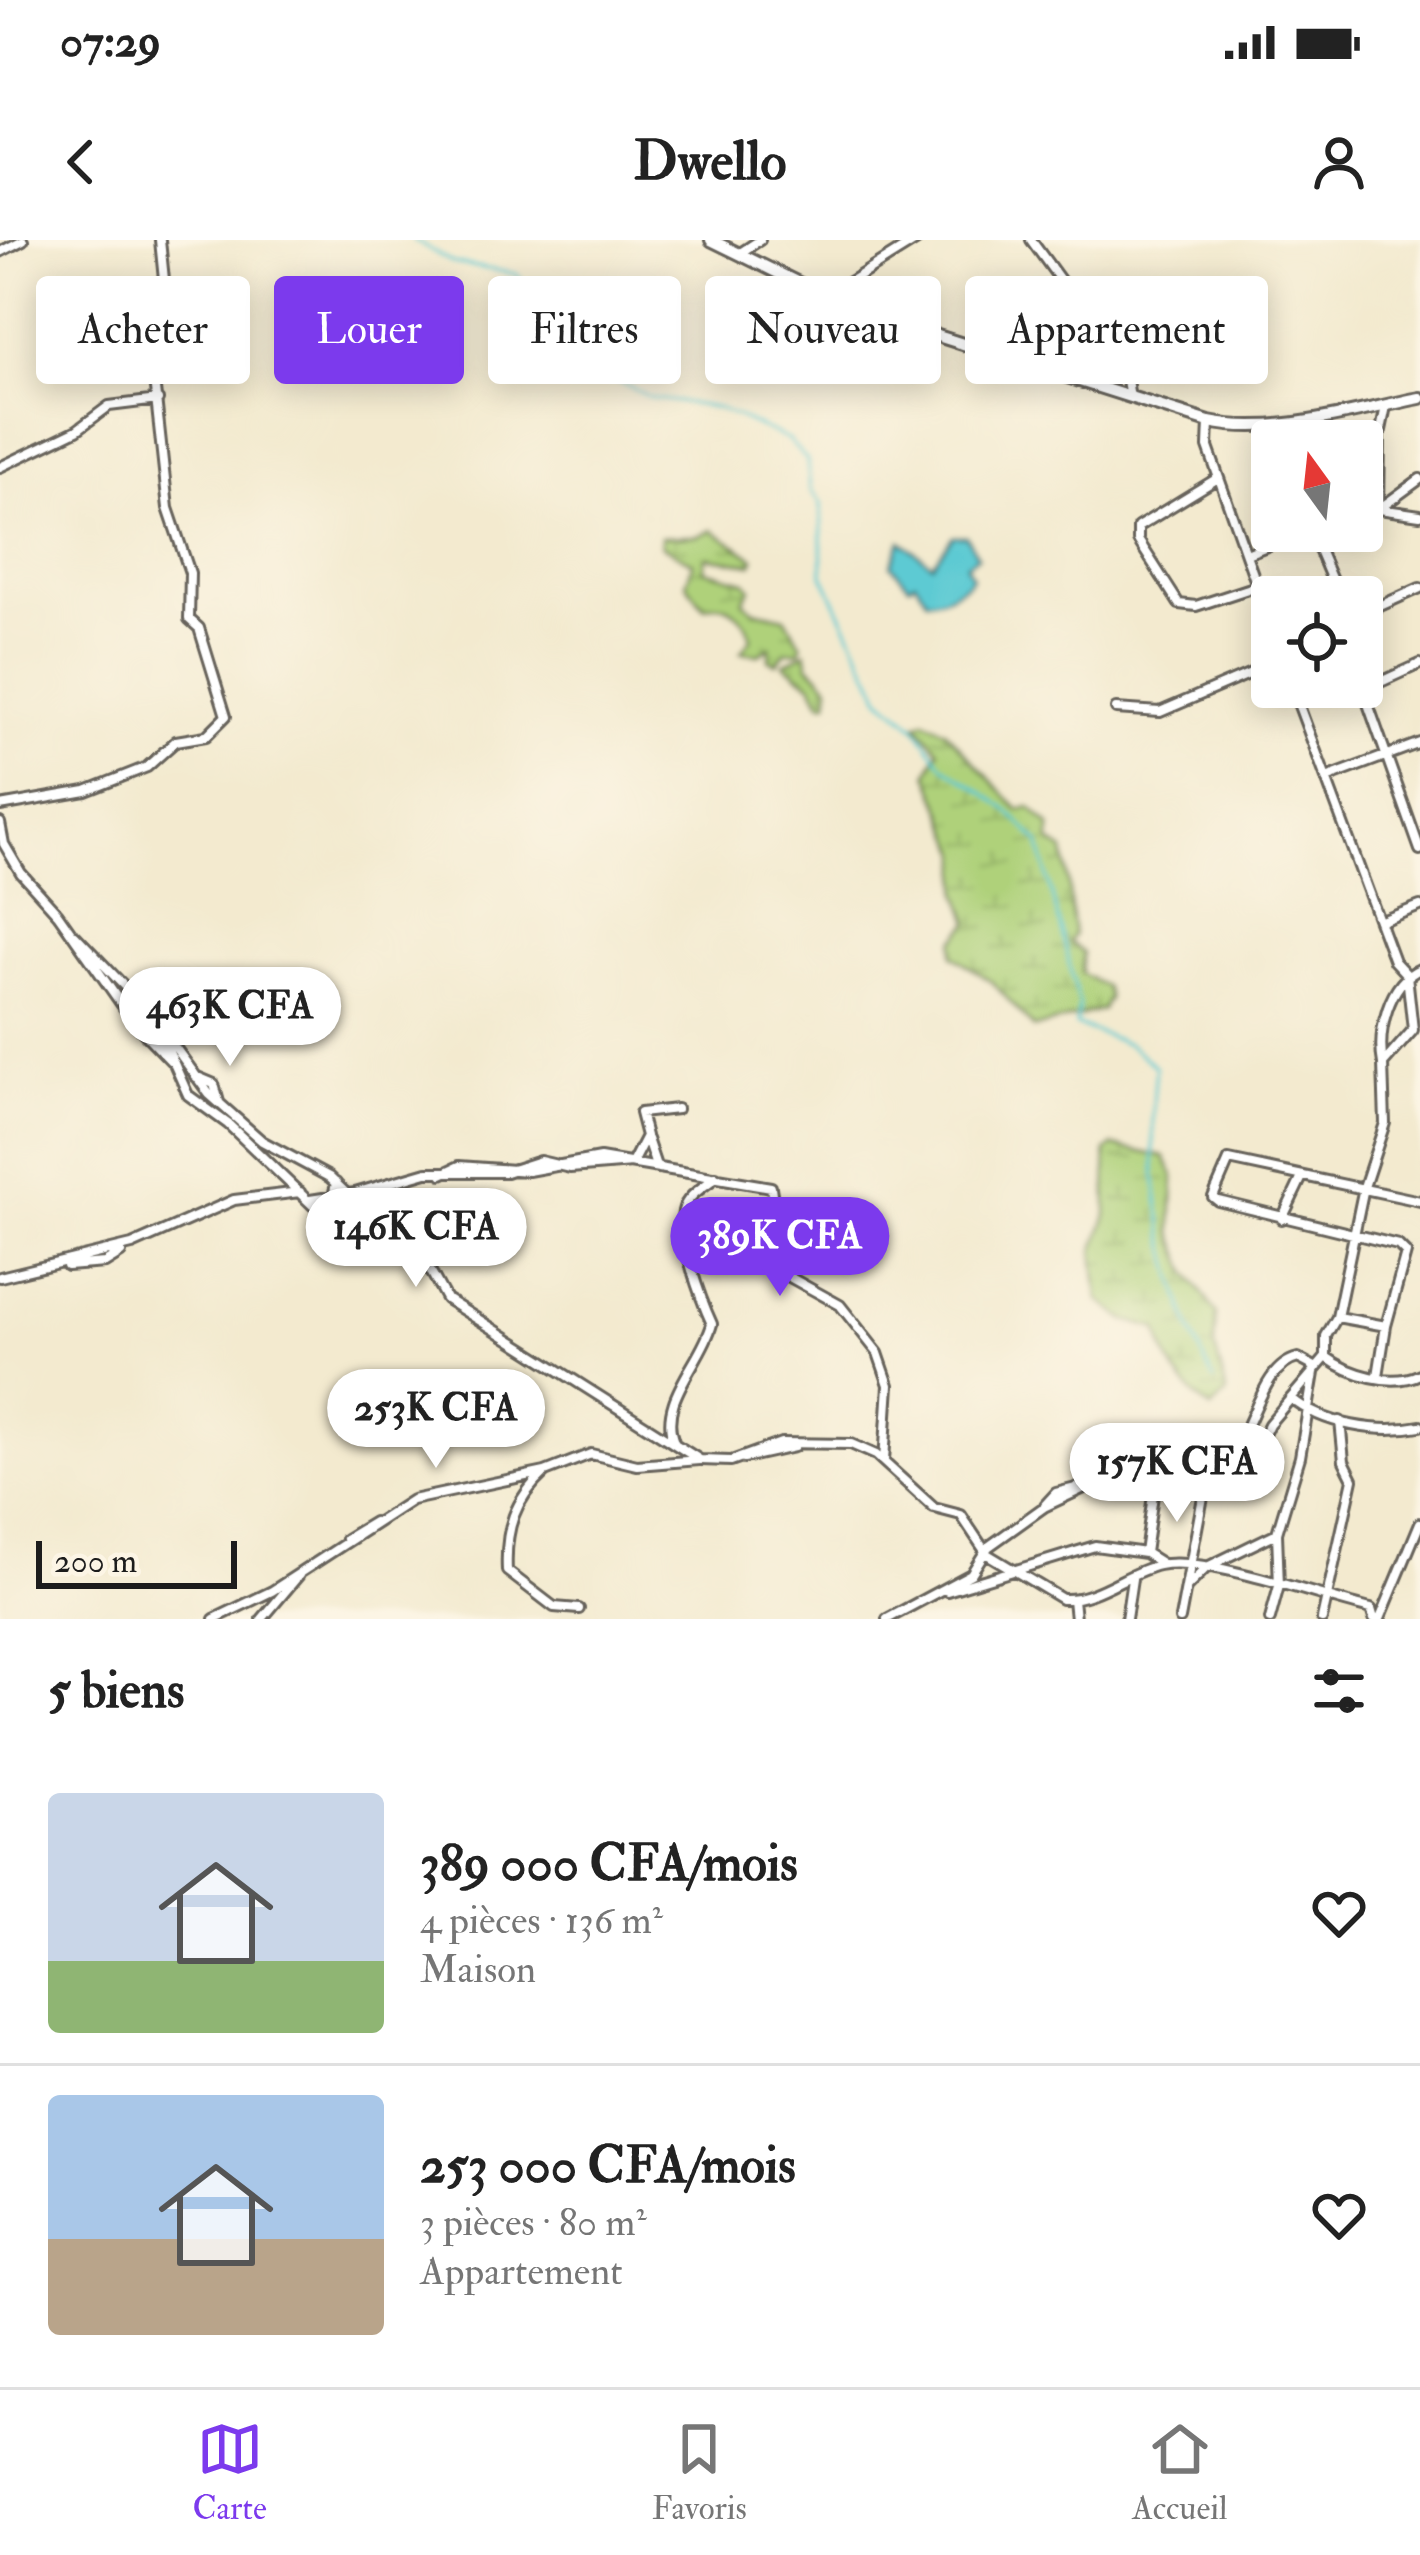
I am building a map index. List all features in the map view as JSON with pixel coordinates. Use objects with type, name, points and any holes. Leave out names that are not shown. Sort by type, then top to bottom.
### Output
[{"type":"main road","points":[[710,240],[785,276]]},
{"type":"main road","points":[[941,335],[1209,422],[1251,427]]},
{"type":"main road","points":[[1302,420],[1420,398]]},
{"type":"street","points":[[0,252],[23,240]]},
{"type":"street","points":[[0,806],[86,791],[147,767],[176,741],[206,736],[226,716],[199,628],[187,607],[190,573],[168,508],[147,315],[165,290],[160,240]]},
{"type":"street","points":[[740,253],[760,240]]},
{"type":"street","points":[[860,276],[917,240]]},
{"type":"street","points":[[1031,240],[1125,369],[1130,397]]},
{"type":"street","points":[[0,467],[77,430],[109,406],[158,400]]},
{"type":"street","points":[[1383,422],[1387,405]]},
{"type":"street","points":[[1209,422],[1208,447],[1255,576]]},
{"type":"street","points":[[1218,478],[1150,517],[1138,527],[1138,540],[1179,604],[1196,606],[1251,588]]},
{"type":"street","points":[[1383,506],[1420,479]]},
{"type":"street","points":[[1383,510],[1420,515]]},
{"type":"street","points":[[1383,605],[1420,588]]},
{"type":"street","points":[[1383,679],[1420,664]]},
{"type":"street","points":[[1116,709],[1160,712],[1251,668]]},
{"type":"street","points":[[1301,708],[1384,920],[1394,961],[1407,974],[1416,1015],[1405,1045]]},
{"type":"street","points":[[1369,708],[1420,850]]},
{"type":"street","points":[[1329,777],[1420,743]]},
{"type":"street","points":[[0,823],[2,840],[29,884],[151,1014],[194,1076],[214,1084],[219,1103],[262,1141],[348,1195]]},
{"type":"street","points":[[1384,920],[1420,906]]},
{"type":"street","points":[[69,930],[134,1022],[165,1043],[188,1095],[328,1220],[387,1254],[411,1255],[429,1268],[446,1299],[700,1460]]},
{"type":"street","points":[[1170,1461],[1231,1467],[1252,1459],[1269,1424],[1326,1357],[1326,1336],[1337,1317],[1364,1187],[1385,1123],[1379,1042],[1407,974],[1420,969]]},
{"type":"street","points":[[1383,1064],[1420,1039]]},
{"type":"street","points":[[656,1166],[640,1113],[677,1109]]},
{"type":"street","points":[[632,1163],[646,1136]]},
{"type":"street","points":[[1378,1376],[1406,1253],[1398,1245],[1282,1219],[1213,1197],[1229,1160],[1420,1201]]},
{"type":"street","points":[[308,1200],[348,1195],[427,1172],[506,1172],[524,1163],[575,1168],[632,1163],[771,1186],[784,1274],[840,1305],[878,1353],[889,1385],[884,1462]]},
{"type":"street","points":[[675,1446],[669,1430],[676,1397],[701,1356],[712,1324],[691,1277],[682,1216],[685,1205],[717,1176]]},
{"type":"street","points":[[1282,1219],[1303,1177]]},
{"type":"street","points":[[328,1220],[336,1184]]},
{"type":"street","points":[[0,1275],[105,1262],[132,1245],[234,1201],[300,1192]]},
{"type":"street","points":[[1337,1317],[1386,1326]]},
{"type":"street","points":[[1326,1357],[1346,1372],[1418,1376]]},
{"type":"street","points":[[930,1599],[970,1574],[988,1547],[1044,1507],[1094,1484],[1170,1461],[1201,1441],[1245,1431],[1261,1393],[1286,1361],[1298,1358],[1315,1367]]},
{"type":"street","points":[[1270,1619],[1279,1586],[1277,1533],[1300,1457],[1315,1367]]},
{"type":"street","points":[[1291,1398],[1307,1412],[1378,1430],[1420,1426]]},
{"type":"street","points":[[1322,1619],[1353,1480],[1343,1461],[1340,1421]]},
{"type":"street","points":[[214,1619],[412,1500],[545,1472],[591,1454],[637,1465],[731,1461],[781,1443],[851,1444],[884,1462],[934,1508],[961,1514],[987,1554],[1062,1599],[1132,1580],[1162,1564]]},
{"type":"street","points":[[1144,1553],[1157,1465]]},
{"type":"street","points":[[1183,1618],[1188,1567],[1209,1465]]},
{"type":"street","points":[[545,1472],[516,1503],[506,1546],[507,1570],[554,1607],[579,1609]]},
{"type":"street","points":[[1377,1619],[1420,1522]]},
{"type":"street","points":[[1185,1589],[1207,1567],[1277,1533]]},
{"type":"street","points":[[886,1619],[978,1578],[1016,1572],[1095,1546],[1144,1553],[1162,1564],[1207,1567],[1371,1609],[1377,1619]]},
{"type":"street","points":[[262,1619],[296,1585],[300,1571]]},
{"type":"street","points":[[1126,1619],[1132,1580]]},
{"type":"street","points":[[1073,1599],[1075,1619]]},
{"type":"green space","points":[[712,530],[755,558],[752,564],[706,557],[704,570],[745,581],[751,588],[743,601],[754,610],[785,617],[802,645],[800,651],[785,652],[777,663],[769,660],[770,647],[759,654],[741,652],[751,638],[745,623],[728,607],[704,607],[686,583],[693,563],[661,545],[661,537],[698,536]]},
{"type":"green space","points":[[806,652],[809,665],[830,686],[828,702],[821,702],[812,684],[784,664]]},
{"type":"green space","points":[[925,720],[945,730],[1019,810],[1030,807],[1050,826],[1050,842],[1064,851],[1074,935],[1069,942],[1083,953],[1081,973],[1105,987],[1108,998],[1102,1010],[1034,1028],[993,983],[953,955],[954,941],[970,922],[959,893],[960,853],[928,773],[939,750],[917,724]]},
{"type":"green space","points":[[1113,1146],[1165,1157],[1174,1177],[1172,1231],[1189,1274],[1216,1313],[1214,1344],[1227,1393],[1211,1409],[1177,1374],[1158,1329],[1125,1320],[1099,1300],[1094,1251],[1107,1215],[1106,1151]]},
{"type":"water","points":[[953,536],[966,536],[978,556],[966,564],[972,577],[951,593],[927,599],[915,581],[909,585],[891,565],[901,541],[932,564]]},
{"type":"waterway","points":[[414,240],[453,263],[517,274],[603,374],[651,398],[718,408],[788,440],[807,460],[810,489],[821,503],[823,575],[881,697],[915,726],[943,765],[1004,807],[1039,842],[1079,1004],[1076,1025],[1128,1044],[1156,1067],[1153,1146],[1163,1228],[1183,1307],[1214,1381]]}]
